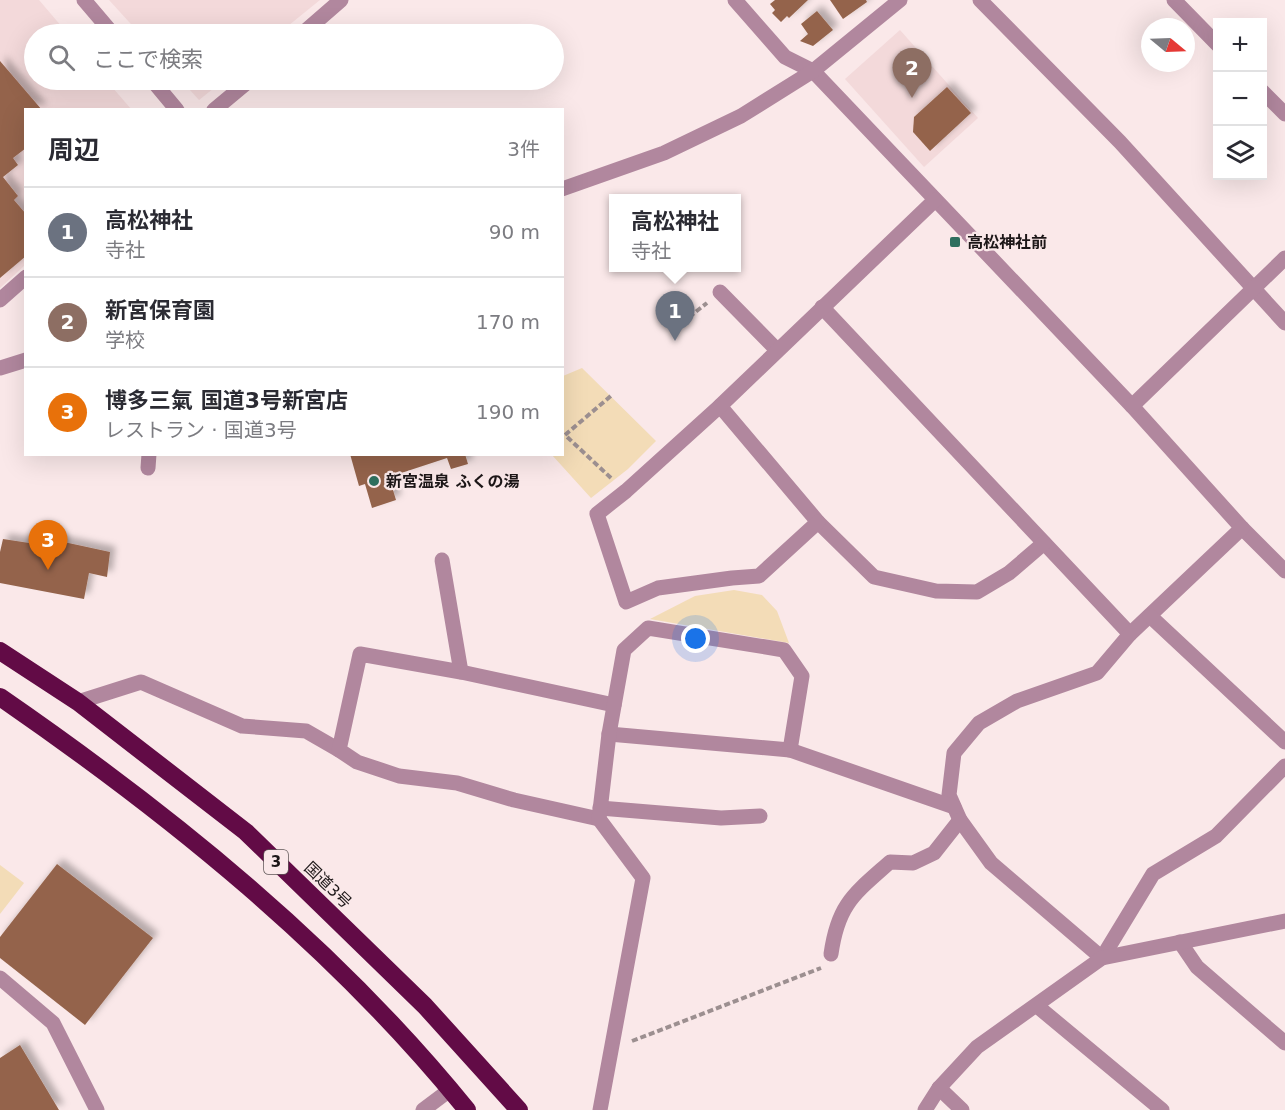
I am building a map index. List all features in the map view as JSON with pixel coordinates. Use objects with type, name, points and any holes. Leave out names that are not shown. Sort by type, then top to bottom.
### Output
[{"type":"highway","name":"国道3号","points":[[0,651],[78,702],[246,832],[425,1006],[519,1110]]},
{"type":"highway","name":"3","points":[[0,697],[87,758],[185,833],[312,943],[451,1089],[467,1110]]},
{"type":"street","points":[[84,0],[104,24]]},
{"type":"street","points":[[313,24],[341,0]]},
{"type":"street","points":[[735,0],[785,57],[813,71],[1132,406],[1242,528],[1285,571]]},
{"type":"street","points":[[980,0],[1120,142],[1285,323]]},
{"type":"street","points":[[1174,0],[1213,40]]},
{"type":"street","points":[[564,188],[664,153],[741,116],[813,71],[896,1]]},
{"type":"street","points":[[160,90],[175,108]]},
{"type":"street","points":[[216,108],[238,90]]},
{"type":"street","points":[[1267,95],[1285,114]]},
{"type":"street","points":[[818,522],[759,576],[658,588],[626,602],[597,514],[626,491],[720,406],[935,200]]},
{"type":"street","points":[[1132,406],[1285,258]]},
{"type":"street","points":[[0,300],[24,279]]},
{"type":"street","points":[[720,292],[777,350]]},
{"type":"street","points":[[822,307],[1130,634]]},
{"type":"street","points":[[0,368],[24,361]]},
{"type":"street","points":[[720,406],[818,522],[874,577],[936,591],[977,592],[1009,573],[1044,543]]},
{"type":"street","points":[[1102,958],[992,864],[957,814],[949,795],[954,753],[979,723],[1017,701],[1096,673],[1130,634],[1242,528]]},
{"type":"street","points":[[441,560],[461,672]]},
{"type":"street","points":[[1150,616],[1285,742]]},
{"type":"street","points":[[600,1110],[642,878],[599,814],[609,734],[624,650],[648,628],[784,650],[802,676],[790,750]]},
{"type":"street","points":[[339,750],[360,654],[461,672],[614,705]]},
{"type":"street","points":[[78,702],[141,682],[242,726],[306,731],[357,762],[399,776],[457,783],[514,800],[599,814],[721,818],[760,816]]},
{"type":"street","points":[[609,734],[790,750],[957,814]]},
{"type":"street","points":[[925,1110],[939,1089],[977,1047],[1102,958],[1153,874],[1216,836],[1285,766]]},
{"type":"street","points":[[831,954],[835,928],[846,903],[890,862],[913,863],[934,853],[957,814]]},
{"type":"street","points":[[1102,958],[1285,921]]},
{"type":"street","points":[[1180,942],[1197,967],[1285,1043]]},
{"type":"street","points":[[0,978],[54,1023],[97,1110]]},
{"type":"street","points":[[1037,1006],[1162,1110]]},
{"type":"street","points":[[423,1110],[451,1089]]},
{"type":"street","points":[[939,1089],[962,1110]]},
{"type":"path","points":[[612,395],[565,435],[626,491]]},
{"type":"path","points":[[611,1050],[825,967],[831,954]]},
{"type":"shaded area","points":[[0,0],[39,0],[59,24],[24,24],[24,90],[115,90],[130,108],[24,108],[24,266],[0,288]]},
{"type":"shaded area","points":[[109,0],[320,0],[290,24],[131,24]]},
{"type":"shaded area","points":[[900,30],[978,118],[924,167],[845,79]]},
{"type":"shaded area","points":[[190,90],[212,90],[199,100]]},
{"type":"shaded area","points":[[582,368],[656,441],[628,469],[591,498],[553,456],[564,456],[564,376]]},
{"type":"shaded area","points":[[734,590],[762,595],[777,611],[789,643],[650,619],[695,596]]},
{"type":"shaded area","points":[[0,865],[24,883],[0,914]]},
{"type":"building","points":[[775,0],[808,0],[789,18],[787,16],[781,22],[772,13],[775,10],[770,4]]},
{"type":"building","points":[[830,0],[866,0],[867,2],[843,19]]},
{"type":"building","points":[[817,11],[833,30],[813,46],[800,41],[808,34],[801,24]]},
{"type":"building","points":[[0,61],[40,108],[24,108],[24,150],[13,158],[18,165],[3,177],[18,196],[14,200],[24,212],[24,258],[0,278]]},
{"type":"building","points":[[947,87],[971,113],[930,151],[913,132],[914,117]]},
{"type":"building","name":"新宮温泉 ふくの湯","points":[[351,456],[466,456],[468,464],[451,469],[447,458],[389,477],[396,500],[372,508],[365,484],[359,486]]},
{"type":"building","points":[[3,539],[49,546],[50,539],[110,552],[107,577],[89,573],[84,599],[0,583],[0,552]]},
{"type":"building","points":[[57,864],[153,938],[85,1025],[0,958],[0,937]]},
{"type":"building","points":[[20,1045],[59,1110],[0,1110],[0,1058]]},
{"type":"place","name":"新宮保育園","points":[[912,98]]},
{"type":"place","name":"高松神社前","points":[[955,242]]},
{"type":"place","name":"高松神社","points":[[675,341]]},
{"type":"place","name":"新宮温泉 ふくの湯","points":[[374,481]]},
{"type":"place","name":"博多三氣 国道3号新宮店","points":[[48,570]]}]
